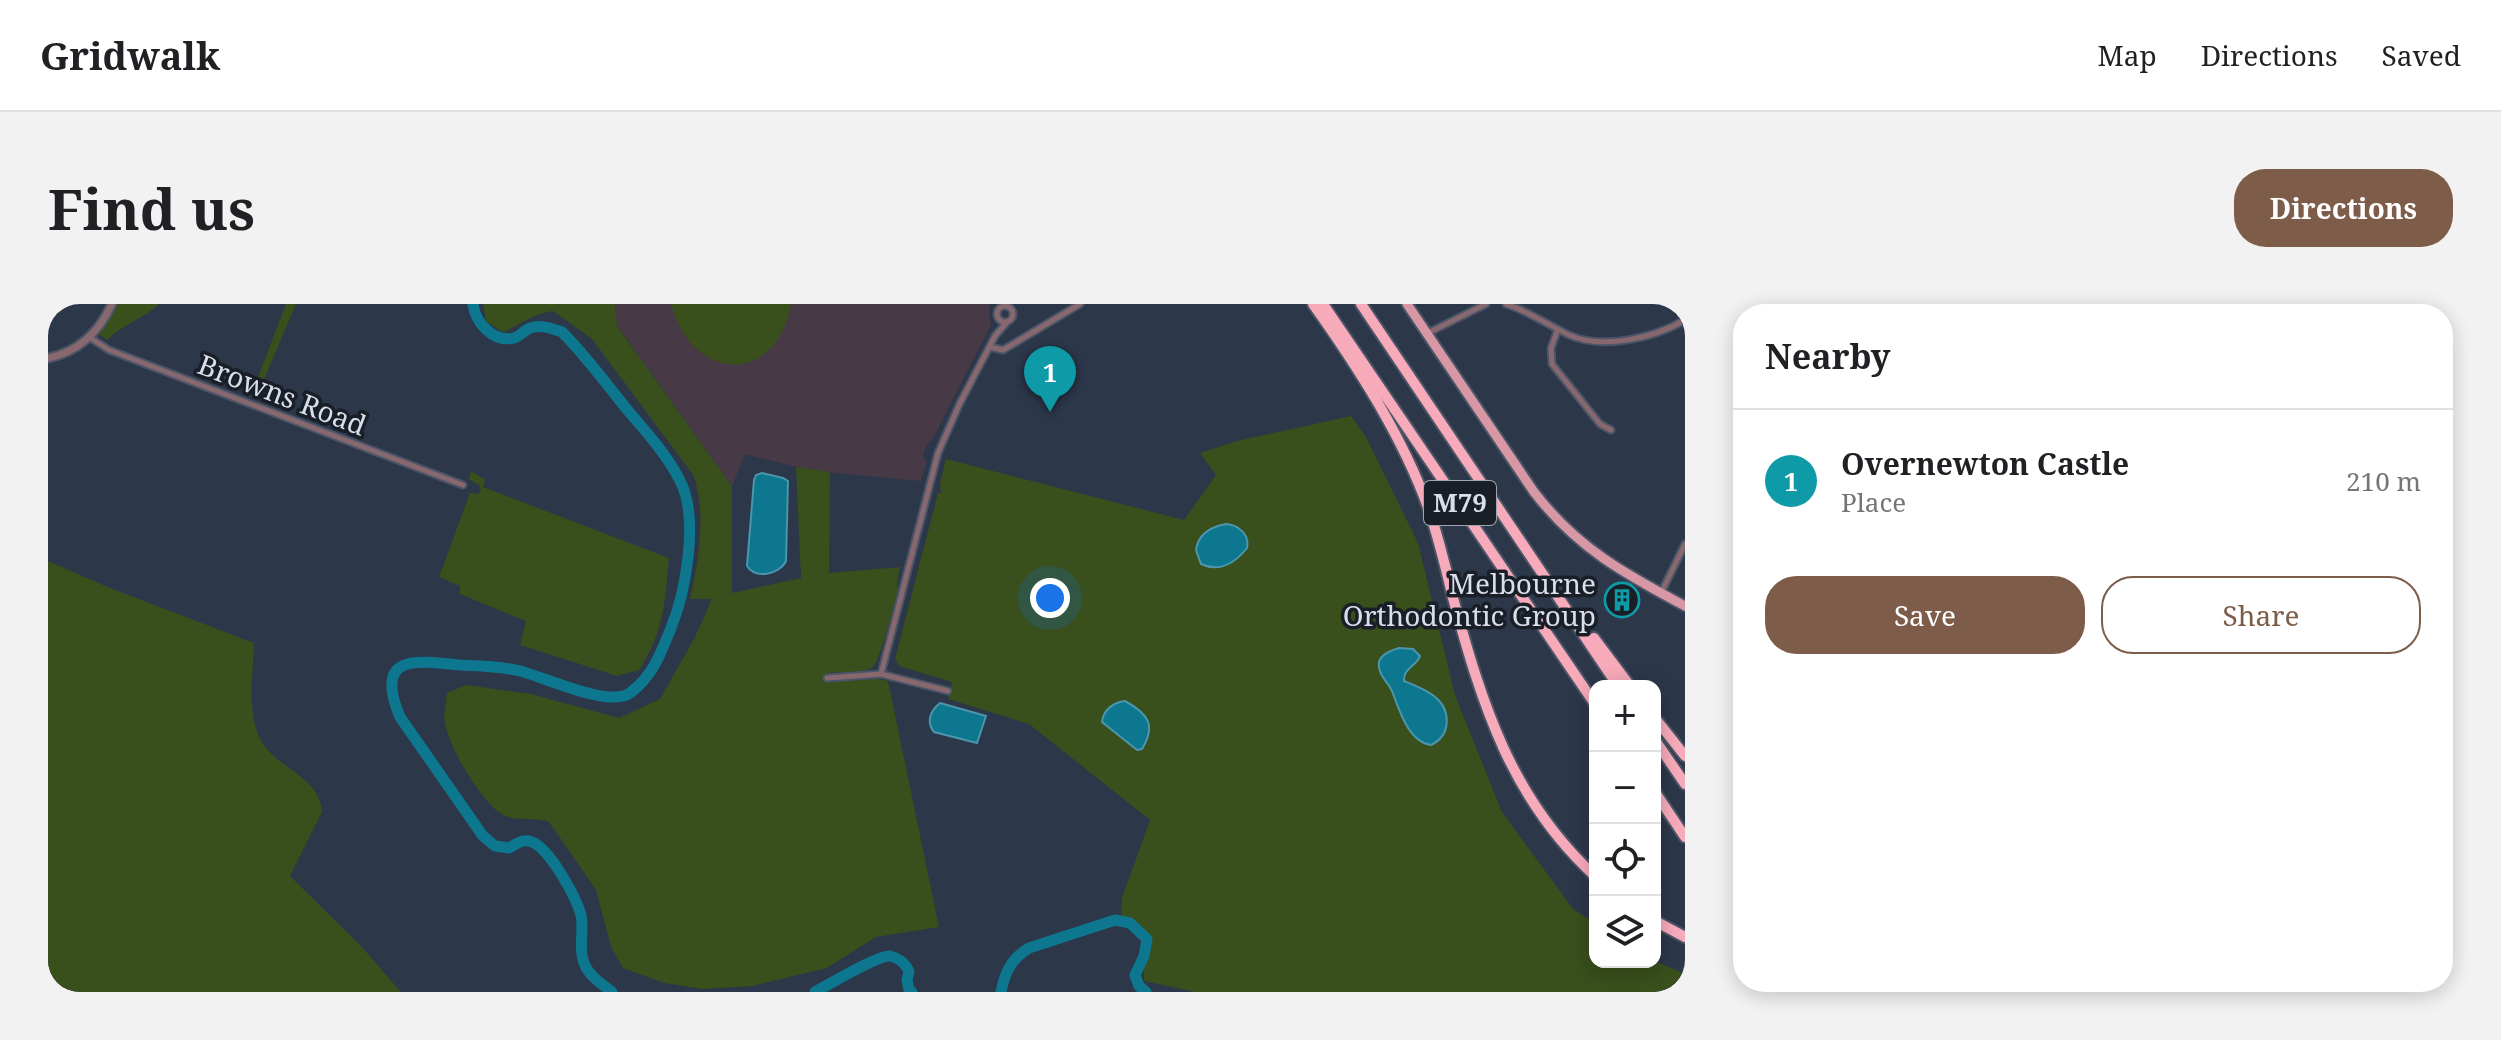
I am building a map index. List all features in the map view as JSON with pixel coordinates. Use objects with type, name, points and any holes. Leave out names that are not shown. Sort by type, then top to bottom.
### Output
[{"type":"highway","points":[[1313,304],[1373,396],[1421,488],[1437,534],[1481,693],[1508,762],[1547,823],[1589,870]]},
{"type":"highway","name":"M79","points":[[1323,304],[1589,695]]},
{"type":"highway","name":"M79","points":[[1361,304],[1614,680]]},
{"type":"highway","points":[[1519,536],[1626,680]]},
{"type":"highway","points":[[1661,726],[1685,756]]},
{"type":"highway","points":[[1661,749],[1685,784]]},
{"type":"highway","points":[[1661,801],[1685,837]]},
{"type":"highway","points":[[1661,924],[1685,937]]},
{"type":"main road","points":[[1407,304],[1534,492],[1556,519],[1603,560],[1685,606]]},
{"type":"street","points":[[48,358],[70,351],[89,337],[112,304]]},
{"type":"street","points":[[881,674],[937,454],[992,342],[1012,317],[1014,304]]},
{"type":"street","points":[[992,342],[1001,350],[1008,347],[1080,304]]},
{"type":"street","points":[[1427,333],[1486,304]]},
{"type":"street","points":[[1506,304],[1579,339],[1604,343],[1631,339],[1685,320]]},
{"type":"street","points":[[992,342],[997,313],[1005,306],[1012,312]]},
{"type":"street","points":[[998,318],[1007,322]]},
{"type":"street","points":[[1558,329],[1550,354],[1554,368],[1600,424],[1611,430]]},
{"type":"street","name":"Browns Road","points":[[89,337],[109,350],[463,485]]},
{"type":"street","points":[[1661,593],[1685,544]]},
{"type":"street","points":[[827,678],[881,674],[948,691]]},
{"type":"shaded area","points":[[615,304],[990,304],[991,325],[926,446],[923,457],[927,461],[921,481],[814,471],[745,454],[732,486],[617,325]]},
{"type":"green space","points":[[118,304],[159,304],[107,340],[99,334]]},
{"type":"green space","points":[[286,304],[296,304],[257,396],[251,395]]},
{"type":"green space","points":[[483,304],[615,304],[617,326],[732,486],[732,593],[801,578],[796,467],[830,472],[829,573],[900,567],[894,606],[875,664],[863,671],[827,673],[827,682],[888,681],[939,927],[876,937],[827,968],[752,986],[703,989],[664,983],[623,968],[611,947],[596,890],[549,822],[518,819],[500,813],[475,785],[448,734],[444,717],[447,693],[466,685],[531,694],[619,718],[660,699],[694,639],[712,599],[690,599],[700,537],[700,506],[694,476],[592,339],[553,311],[503,332],[486,321]]},
{"type":"green space","points":[[671,304],[791,304],[783,331],[769,350],[752,361],[733,364],[714,360],[696,349],[681,330]]},
{"type":"green space","points":[[1351,416],[1366,437],[1418,543],[1455,695],[1502,812],[1573,909],[1589,919],[1589,968],[1661,968],[1661,964],[1685,974],[1685,992],[1195,992],[1144,981],[1143,929],[1128,918],[1121,920],[1122,898],[1150,820],[1029,724],[948,699],[952,682],[899,666],[895,659],[938,493],[941,493],[940,483],[946,459],[1184,520],[1216,475],[1200,453],[1237,441]]},
{"type":"green space","points":[[471,471],[485,480],[483,487],[669,558],[658,630],[639,670],[617,676],[520,645],[526,621],[460,594],[460,586],[439,577],[470,493],[481,491],[479,485],[469,479]]},
{"type":"green space","points":[[48,561],[254,643],[252,702],[259,737],[274,757],[313,789],[322,812],[290,876],[361,946],[401,992],[48,992]]},
{"type":"water","points":[[762,473],[788,481],[786,561],[768,574],[756,573],[747,566],[754,480],[756,475]]},
{"type":"water","points":[[1226,524],[1242,531],[1247,538],[1247,548],[1227,565],[1208,567],[1201,564],[1196,550],[1199,540],[1210,529]]},
{"type":"water","points":[[1399,648],[1413,649],[1420,656],[1406,673],[1404,681],[1434,696],[1444,708],[1446,729],[1431,745],[1423,743],[1410,731],[1380,670],[1382,657]]},
{"type":"water","points":[[1125,701],[1148,721],[1149,734],[1142,749],[1137,750],[1102,722],[1110,707]]},
{"type":"water","points":[[940,703],[986,716],[977,743],[934,732],[930,717]]},
{"type":"waterway","points":[[473,304],[481,324],[499,337],[514,338],[538,327],[562,332],[664,454],[677,474],[687,500],[690,537],[676,613],[655,664],[630,693],[608,697],[513,669],[427,662],[402,666],[395,672],[392,682],[400,717],[483,836],[495,846],[509,848],[523,841],[532,842],[554,863],[581,915],[581,949],[585,965],[612,992]]},
{"type":"waterway","points":[[1001,992],[1010,967],[1029,948],[1115,920],[1130,923],[1147,939],[1144,956],[1135,975],[1139,986],[1146,992]]},
{"type":"waterway","points":[[815,992],[864,965],[890,956],[904,963],[909,971],[907,980],[912,992]]},
{"type":"place","name":"Overnewton Castle","points":[[1050,412]]},
{"type":"place","name":"Melbourne Orthodontic Group","points":[[1622,600]]}]
